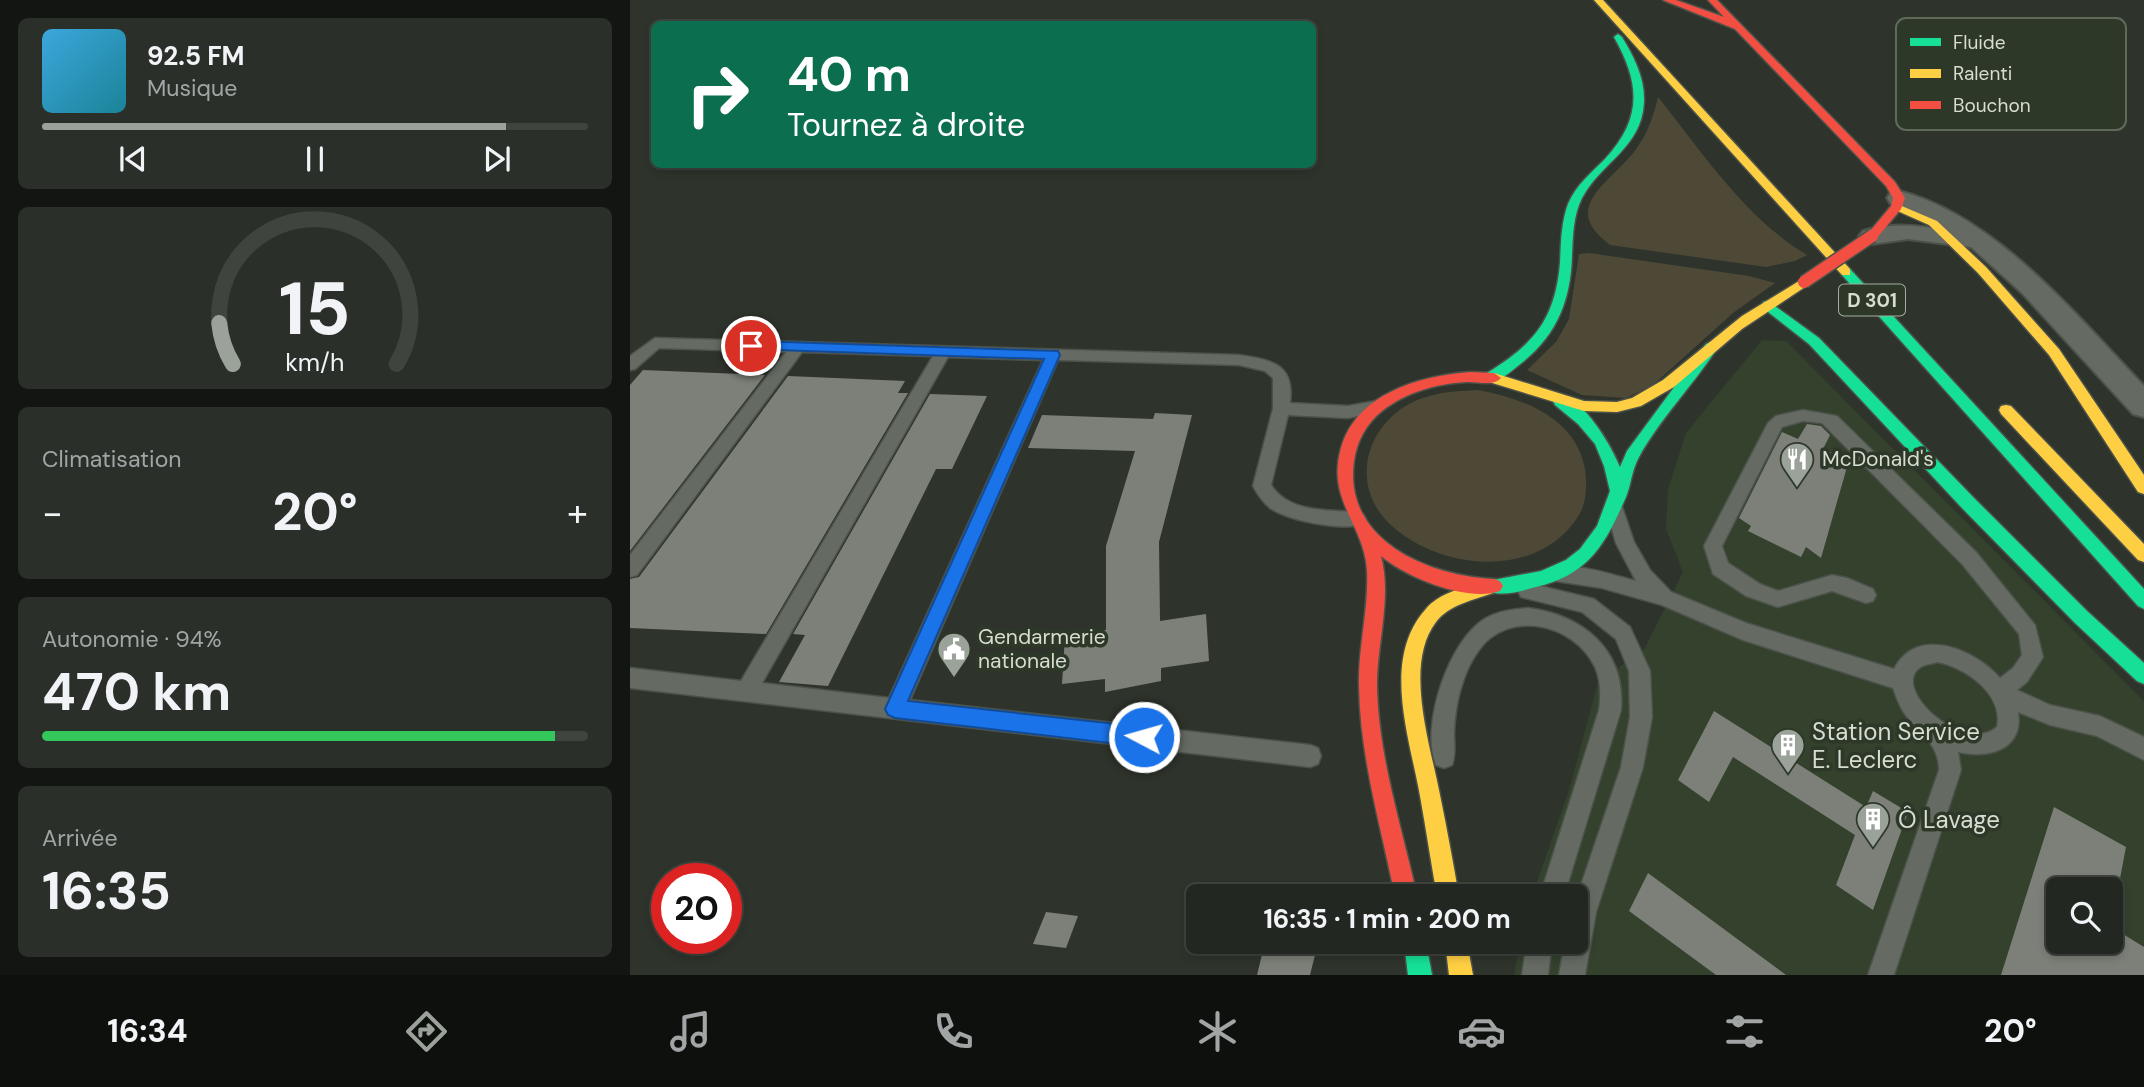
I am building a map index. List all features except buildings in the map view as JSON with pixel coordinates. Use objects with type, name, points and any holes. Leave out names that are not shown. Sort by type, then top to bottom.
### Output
[{"type":"main road","points":[[1492,377],[1525,358],[1540,344],[1557,319],[1564,294],[1566,244],[1574,203],[1580,192],[1626,141],[1637,117],[1641,88],[1635,64],[1590,0]]},
{"type":"main road","name":"D 301","points":[[1598,0],[2144,601]]},
{"type":"main road","points":[[1667,0],[1708,13],[1735,26]]},
{"type":"main road","points":[[1712,0],[1891,184],[1898,203],[1933,223],[1982,270],[2054,352],[2144,488]]},
{"type":"main road","points":[[1557,399],[1597,408],[1619,407],[1643,401],[1668,387],[1711,347],[1768,305],[1872,236],[1898,203]]},
{"type":"main road","name":"D 301","points":[[1840,233],[1868,264]]},
{"type":"main road","points":[[1768,305],[1814,341],[1978,513],[2144,675]]},
{"type":"main road","points":[[1446,884],[1417,728],[1413,658],[1418,634],[1426,620],[1438,609],[1469,593],[1489,587],[1535,581],[1573,564],[1600,538],[1633,453],[1711,347]]},
{"type":"main road","points":[[1403,884],[1374,748],[1368,685],[1375,605],[1374,568],[1361,526],[1345,491],[1345,462],[1353,436],[1377,407],[1410,387],[1449,377],[1492,377],[1526,385],[1557,399],[1583,416],[1604,441],[1615,464],[1616,501]]},
{"type":"main road","points":[[1991,395],[2144,555]]},
{"type":"main road","points":[[1361,526],[1390,555],[1415,571],[1444,582],[1489,587]]},
{"type":"main road","points":[[1417,954],[1420,975]]},
{"type":"street","points":[[1898,203],[1928,210],[1995,251],[2140,402]]},
{"type":"street","points":[[1872,236],[1908,231],[1949,237],[1995,251]]},
{"type":"street","points":[[2086,398],[2140,402]]},
{"type":"lane","points":[[630,365],[655,343],[1239,360],[1266,363],[1281,375],[1284,388],[1262,486],[1267,497],[1275,504],[1299,513],[1361,526]]},
{"type":"lane","points":[[630,569],[798,347]]},
{"type":"lane","points":[[746,691],[944,351]]},
{"type":"lane","points":[[895,709],[1053,355]]},
{"type":"lane","points":[[1281,409],[1348,412],[1377,407]]},
{"type":"lane","points":[[1866,596],[1847,586],[1832,583],[1778,599],[1753,590],[1720,568],[1713,546],[1776,423],[1782,420],[1816,415],[1831,420],[1978,568],[2028,631],[2033,657],[2020,676],[2000,691]]},
{"type":"lane","points":[[1616,501],[1625,543],[1643,576],[1665,598]]},
{"type":"lane","points":[[1553,573],[1602,580],[1665,598],[1743,631],[1902,681]]},
{"type":"lane","points":[[1489,587],[1546,593],[1588,606],[1618,626],[1641,668],[1642,691],[1635,758],[1583,915],[1572,975]]},
{"type":"lane","points":[[1455,884],[1442,741],[1444,717],[1456,674],[1467,649],[1480,633],[1493,624],[1524,616],[1550,620],[1572,630],[1603,661],[1612,693],[1607,725],[1556,884]]},
{"type":"lane","points":[[2000,691],[2008,707],[2006,732],[1998,740],[1986,745],[1972,746],[1955,743],[1940,735],[1913,711],[1903,691],[1902,681],[1910,662],[1922,655],[1937,653],[1954,656],[1972,664],[2000,691],[2022,705],[2050,715],[2100,726],[2144,749]]},
{"type":"lane","points":[[630,678],[1310,756]]},
{"type":"lane","points":[[1881,975],[1950,770],[1950,760],[1940,735]]},
{"type":"lane","points":[[1459,954],[1462,975]]},
{"type":"lane","points":[[1535,975],[1538,954]]},
{"type":"shaded area","points":[[1658,97],[1744,204],[1785,240],[1807,255],[1795,261],[1766,267],[1610,245],[1596,232],[1589,220],[1593,197],[1639,146]]},
{"type":"shaded area","points":[[1589,253],[1749,276],[1775,283],[1733,313],[1653,385],[1626,398],[1582,395],[1527,370],[1556,342],[1569,319],[1579,254]]},
{"type":"shaded area","points":[[1762,340],[1786,341],[2144,701],[2144,975],[1514,975],[1518,954],[1588,954],[1588,884],[1536,884],[1569,790],[1598,683],[1645,648],[1683,572],[1666,529],[1668,489],[1686,433]]},
{"type":"shaded area","points":[[1478,390],[1512,399],[1545,413],[1571,436],[1580,451],[1585,469],[1586,493],[1579,515],[1562,536],[1540,550],[1515,559],[1489,562],[1437,552],[1413,541],[1392,526],[1378,510],[1370,493],[1368,458],[1374,440],[1398,411],[1430,396]]},
{"type":"traffic: fast","points":[[1492,377],[1524,355],[1547,330],[1555,316],[1564,283],[1568,232],[1574,204],[1584,186],[1621,147],[1637,117],[1639,86],[1628,54],[1618,37]]},
{"type":"traffic: fast","points":[[1846,272],[2144,601]]},
{"type":"traffic: fast","points":[[1768,305],[1814,341],[1968,503],[2081,617],[2144,675]]},
{"type":"traffic: fast","points":[[1494,586],[1544,578],[1572,565],[1586,554],[1604,529],[1632,455],[1711,347]]},
{"type":"traffic: fast","points":[[1560,401],[1573,410],[1600,441],[1612,466],[1619,495]]},
{"type":"traffic: fast","points":[[1417,954],[1420,975]]},
{"type":"traffic: slow","points":[[1598,0],[1846,272]]},
{"type":"traffic: slow","points":[[1897,207],[1933,223],[1982,270],[2054,352],[2144,488]]},
{"type":"traffic: slow","points":[[1494,378],[1584,406],[1617,407],[1636,402],[1668,384],[1737,326],[1804,282]]},
{"type":"traffic: slow","points":[[2006,410],[2144,555]]},
{"type":"traffic: slow","points":[[1446,884],[1416,728],[1411,678],[1413,655],[1419,634],[1436,610],[1456,598],[1487,588]]},
{"type":"traffic: slow","points":[[1458,954],[1461,975]]},
{"type":"traffic: jam","points":[[1667,0],[1708,13],[1735,26]]},
{"type":"traffic: jam","points":[[1712,0],[1891,184],[1899,198],[1897,207],[1872,236]]},
{"type":"traffic: jam","points":[[1804,282],[1872,236]]},
{"type":"traffic: jam","points":[[1494,378],[1470,376],[1445,379],[1397,394],[1376,408],[1360,425],[1349,447],[1345,472],[1348,499],[1359,522],[1375,542],[1395,558],[1418,571],[1443,580],[1494,586]]},
{"type":"traffic: jam","points":[[1366,533],[1375,567],[1375,605],[1368,685],[1374,748],[1403,884]]},
{"type":"place","name":"McDonald's","points":[[1797,489]]},
{"type":"place","name":"Gendarmerie nationale","points":[[954,679]]},
{"type":"place","name":"Station Service E. Leclerc","points":[[1788,775]]},
{"type":"place","name":"Ô Lavage","points":[[1873,849]]},
{"type":"route","points":[[751,346],[1053,355],[895,709],[1144,737]]}]
